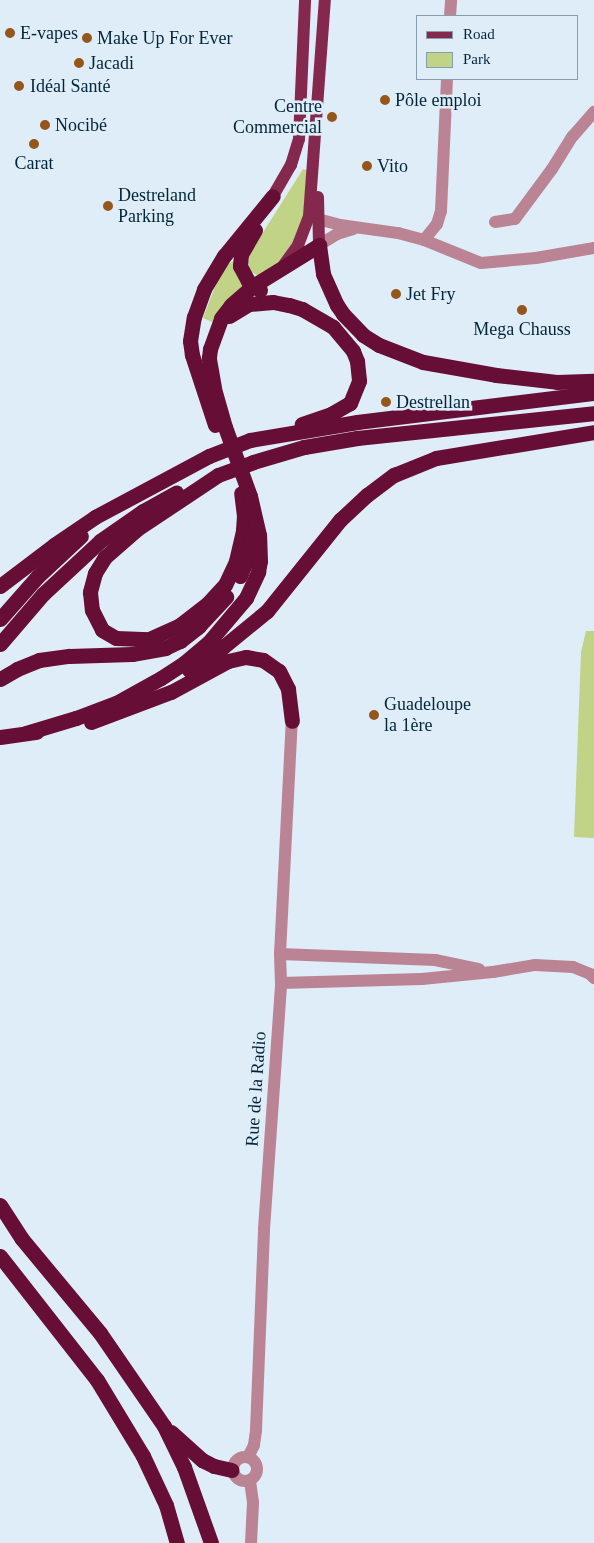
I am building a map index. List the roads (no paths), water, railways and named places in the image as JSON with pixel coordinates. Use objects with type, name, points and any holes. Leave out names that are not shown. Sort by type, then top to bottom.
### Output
[{"type":"highway","points":[[0,586],[54,544],[131,496],[209,456],[250,440],[331,414],[345,407],[353,397],[359,381],[357,361],[353,351],[333,328],[302,309],[253,286],[242,271],[241,254],[273,196]]},
{"type":"highway","points":[[218,475],[137,529],[106,557],[94,578],[90,602],[98,625],[108,635],[122,639],[149,639],[180,625],[214,598],[225,585],[236,562],[244,530],[240,490],[198,377],[190,341],[199,302],[211,276],[242,233],[273,196]]},
{"type":"highway","points":[[26,734],[116,703],[184,664],[217,634],[246,598],[258,572],[260,561],[259,535],[253,506],[225,427],[212,378],[210,349],[225,311],[253,286],[319,244],[323,274],[342,314],[363,335],[379,346],[423,362],[496,375],[557,382],[594,381]]},
{"type":"highway","points":[[216,330],[229,316],[248,304],[273,302],[302,309]]},
{"type":"highway","points":[[250,440],[357,422],[594,393]]},
{"type":"highway","points":[[0,644],[43,594],[100,541],[163,499],[218,475],[253,462],[304,447],[357,438],[594,413]]},
{"type":"highway","points":[[26,734],[84,719],[137,700],[164,686],[223,647],[276,601],[330,532],[353,507],[400,472],[442,457],[594,432]]},
{"type":"highway","points":[[0,619],[37,577],[76,539],[131,496]]},
{"type":"highway","points":[[0,679],[17,669],[39,660],[58,657],[142,653],[165,648],[180,641],[211,615],[244,570],[254,534],[253,506]]},
{"type":"highway","points":[[0,737],[78,725],[118,714],[171,692],[228,661],[246,657],[263,660],[279,671],[288,689],[292,721]]},
{"type":"highway","points":[[0,1205],[22,1239],[100,1332],[164,1426],[184,1467],[211,1543]]},
{"type":"highway","points":[[0,1256],[97,1380],[138,1447],[166,1506],[177,1543]]},
{"type":"highway","points":[[164,1426],[202,1460],[214,1466],[232,1470]]},
{"type":"main road","points":[[273,196],[290,165],[299,139],[305,0]]},
{"type":"main road","points":[[280,270],[298,245],[309,216],[320,89],[325,0]]},
{"type":"main road","points":[[319,244],[320,89]]},
{"type":"street","points":[[450,15],[451,0]]},
{"type":"street","points":[[424,240],[437,224],[441,212],[448,80]]},
{"type":"street","points":[[495,222],[515,219],[552,169],[572,136],[594,112]]},
{"type":"street","points":[[318,219],[333,224],[386,230],[424,240],[481,263],[536,258],[594,248]]},
{"type":"street","points":[[319,244],[338,234],[363,227]]},
{"type":"street","name":"Rue de la Radio","points":[[248,1457],[254,1445],[256,1430],[264,1229],[281,982],[280,954],[284,855],[292,721]]},
{"type":"street","points":[[280,954],[435,960],[493,972]]},
{"type":"street","points":[[281,982],[422,979],[493,972],[535,965],[564,966],[590,974],[594,978]]},
{"type":"street","points":[[248,1457],[255,1461],[258,1468],[256,1476],[250,1481],[238,1480],[232,1470],[237,1459],[248,1457]]},
{"type":"street","points":[[250,1481],[253,1503],[251,1543]]},
{"type":"place","name":"E-vapes","points":[[10,33]]},
{"type":"place","name":"Make Up For Ever","points":[[87,38]]},
{"type":"place","name":"Jacadi","points":[[79,63]]},
{"type":"place","name":"Idéal Santé","points":[[19,86]]},
{"type":"place","name":"Pôle emploi","points":[[385,100]]},
{"type":"place","name":"Centre Commercial","points":[[332,117]]},
{"type":"place","name":"Nocibé","points":[[45,125]]},
{"type":"place","name":"Carat","points":[[34,144]]},
{"type":"place","name":"Vito","points":[[367,166]]},
{"type":"place","name":"Destreland Parking","points":[[108,206]]},
{"type":"place","name":"Jet Fry","points":[[396,294]]},
{"type":"place","name":"Mega Chauss","points":[[522,310]]},
{"type":"place","name":"Destrellan","points":[[386,402]]},
{"type":"place","name":"Guadeloupe la 1ère","points":[[374,715]]}]
